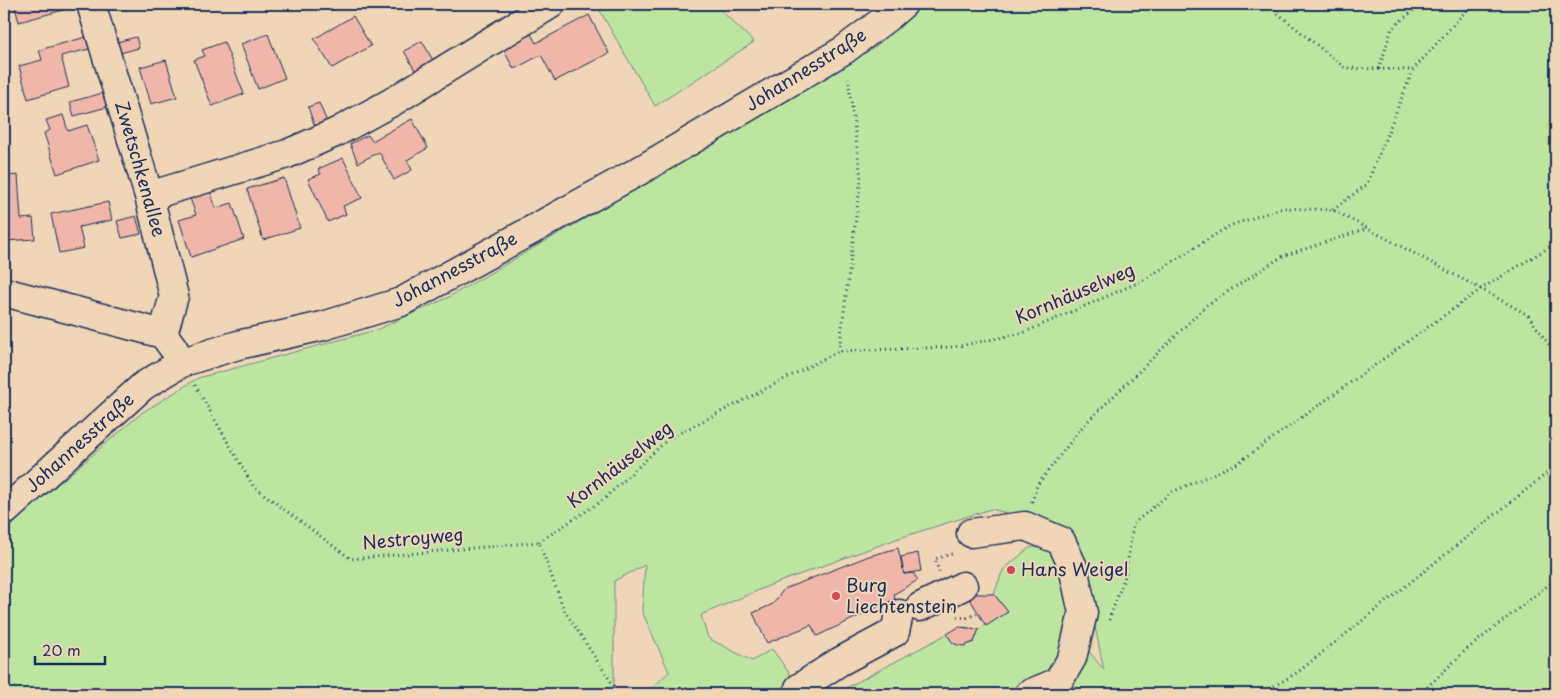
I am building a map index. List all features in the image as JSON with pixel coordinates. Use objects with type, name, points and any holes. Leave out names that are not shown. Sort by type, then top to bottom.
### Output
[{"type":"main road","name":"Zwetschkenallee","points":[[91,4],[149,196],[174,296],[163,334]]},
{"type":"main road","points":[[149,196],[286,154],[337,132],[392,102],[551,4]]},
{"type":"main road","name":"Johannesstraße","points":[[4,512],[143,386],[183,362],[238,345],[323,326],[401,302],[639,171],[844,50],[903,4]]},
{"type":"main road","points":[[4,292],[163,334],[183,362]]},
{"type":"main road","points":[[966,542],[1025,526],[1061,541],[1074,567],[1083,613],[1072,658],[1058,682],[1029,694]]},
{"type":"main road","points":[[799,688],[839,662],[895,632],[909,611],[963,586]]},
{"type":"path","points":[[1276,4],[1276,12],[1345,68],[1413,70]]},
{"type":"path","points":[[1379,69],[1392,28],[1421,4]]},
{"type":"path","points":[[1333,210],[1367,184],[1413,70],[1472,4]]},
{"type":"path","points":[[839,351],[861,178],[844,50]]},
{"type":"path","name":"Kornhäuselweg","points":[[539,542],[603,500],[668,439],[839,351],[954,347],[1023,333],[1142,281],[1229,226],[1282,208],[1333,210],[1481,289],[1528,315],[1556,355]]},
{"type":"path","points":[[1025,526],[1037,485],[1083,426],[1207,305],[1283,256],[1367,229]]},
{"type":"path","points":[[1105,627],[1126,573],[1133,524],[1170,493],[1238,463],[1481,289],[1556,243]]},
{"type":"path","name":"Nestroyweg","points":[[183,362],[253,486],[351,559],[539,542]]},
{"type":"path","points":[[1261,694],[1298,672],[1556,466]]},
{"type":"path","points":[[539,542],[564,610],[618,694]]},
{"type":"path","points":[[932,574],[939,572],[935,559],[966,542]]},
{"type":"path","points":[[1420,694],[1466,650],[1556,579]]},
{"type":"path","points":[[966,628],[968,618],[978,613]]},
{"type":"green space","points":[[596,4],[714,4],[754,42],[655,106]]},
{"type":"green space","points":[[924,4],[1556,4],[1556,694],[835,694],[947,634],[952,641],[959,645],[974,642],[979,629],[1008,612],[994,594],[1003,570],[1029,548],[1050,545],[1069,579],[1069,627],[1104,670],[1080,555],[1056,526],[991,509],[899,538],[768,586],[701,615],[708,638],[752,661],[772,649],[804,694],[646,694],[669,672],[642,611],[645,565],[614,581],[614,694],[4,694],[4,530],[143,412],[198,378],[376,330],[447,298],[605,207],[876,46]]},
{"type":"building","points":[[14,4],[61,4],[63,10],[19,22]]},
{"type":"building","points":[[589,15],[609,53],[555,81],[541,55],[514,69],[503,49],[531,34],[536,43]]},
{"type":"building","points":[[353,16],[371,46],[332,68],[314,39]]},
{"type":"building","points":[[268,34],[285,78],[258,89],[241,44]]},
{"type":"building","points":[[86,37],[89,49],[61,56],[69,87],[28,99],[19,66],[42,60],[39,50]]},
{"type":"building","points":[[136,37],[139,48],[120,53],[117,42]]},
{"type":"building","points":[[422,41],[434,62],[416,72],[404,51]]},
{"type":"building","points":[[224,42],[244,94],[212,106],[194,60],[205,56],[202,50]]},
{"type":"building","points":[[166,60],[177,97],[151,104],[140,67]]},
{"type":"building","points":[[103,93],[107,107],[74,116],[70,102]]},
{"type":"building","points":[[319,103],[327,122],[315,127],[308,107]]},
{"type":"building","points":[[63,115],[68,131],[87,125],[99,160],[57,174],[44,133],[50,130],[46,120]]},
{"type":"building","points":[[412,119],[428,148],[407,160],[412,170],[394,180],[379,152],[358,163],[350,144],[368,135],[372,141]]},
{"type":"building","points":[[343,158],[362,198],[343,206],[346,214],[328,222],[308,179],[321,174],[318,169]]},
{"type":"building","points":[[18,175],[21,219],[33,218],[35,239],[6,241],[4,176]]},
{"type":"building","points":[[284,178],[300,228],[263,240],[247,189]]},
{"type":"building","points":[[210,191],[216,208],[232,203],[244,239],[191,257],[179,220],[196,215],[190,198]]},
{"type":"building","points":[[108,202],[112,220],[79,227],[84,248],[59,253],[51,214]]},
{"type":"building","points":[[136,216],[141,234],[122,238],[117,221]]},
{"type":"building","name":"Burg Liechtenstein","points":[[898,548],[904,574],[913,573],[918,580],[894,594],[895,599],[817,636],[811,625],[767,643],[753,613],[773,604],[784,589],[869,556]]},
{"type":"building","points":[[918,553],[921,571],[904,574],[901,557]]},
{"type":"building","points":[[967,594],[994,594],[1008,612],[986,626]]},
{"type":"building","points":[[959,627],[979,629],[974,642],[964,646],[952,642],[947,634]]},
{"type":"place","name":"Hans Weigel","points":[[1011,570]]},
{"type":"place","name":"Burg Liechtenstein","points":[[836,596]]}]
